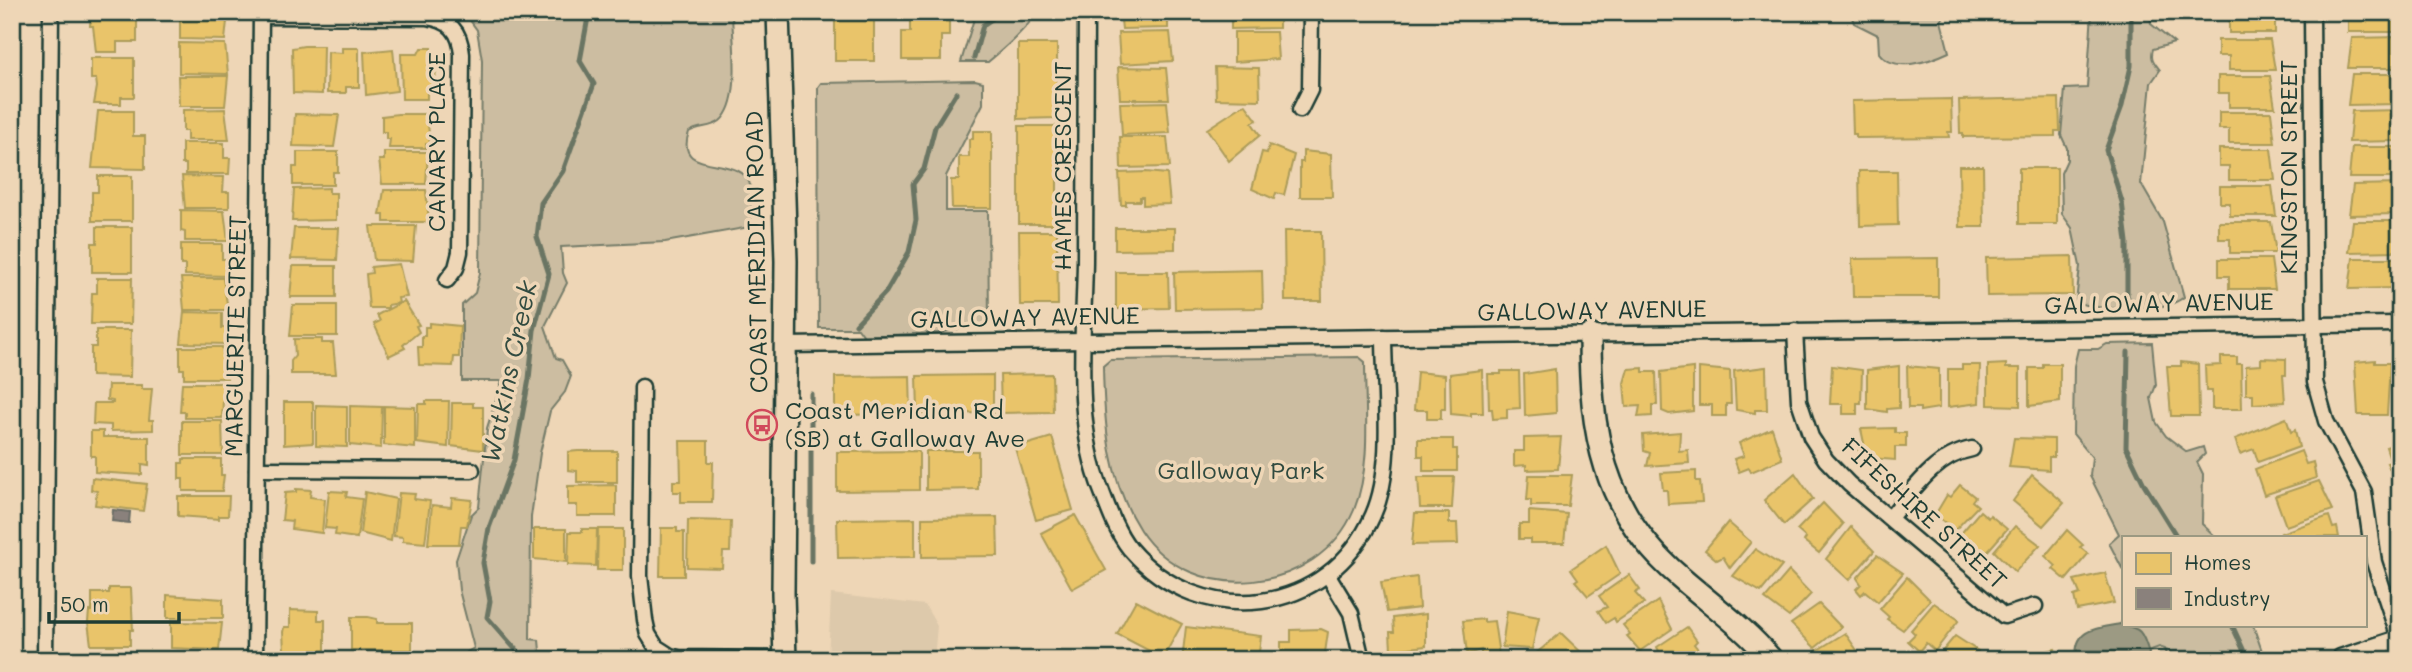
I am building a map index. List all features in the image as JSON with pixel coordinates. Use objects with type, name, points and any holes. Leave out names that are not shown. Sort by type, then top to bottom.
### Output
[{"type":"main road","name":"COAST MERIDIAN ROAD","points":[[778,12],[785,191],[785,659]]},
{"type":"main road","points":[[1590,334],[1590,387],[1594,427],[1607,474],[1629,517],[1650,546],[1678,576],[1754,638],[1772,660]]},
{"type":"main road","points":[[2342,660],[2400,641]]},
{"type":"street","points":[[45,660],[51,12]]},
{"type":"street","name":"HAMES CRESCENT","points":[[1086,12],[1085,420],[1095,474],[1123,538],[1155,573],[1201,596],[1246,603],[1283,597],[1328,575],[1343,563],[1360,542],[1381,491],[1385,464],[1384,337]]},
{"type":"street","points":[[1300,110],[1310,90],[1311,12]]},
{"type":"street","name":"KINGSTON STREET","points":[[2312,12],[2312,325],[2318,400],[2364,492],[2374,562],[2400,641]]},
{"type":"street","name":"CANARY PLACE","points":[[261,14],[427,17],[446,22],[457,32],[462,54],[460,252],[456,268],[447,281]]},
{"type":"street","name":"MARGUERITE STREET","points":[[255,660],[261,14]]},
{"type":"street","name":"GALLOWAY AVENUE","points":[[785,345],[2400,324]]},
{"type":"street","name":"FIFESHIRE STREET","points":[[1795,331],[1799,401],[1811,437],[1835,471],[2004,615],[2035,606]]},
{"type":"street","points":[[642,387],[640,576],[648,634],[662,652],[679,658],[785,659]]},
{"type":"street","points":[[1890,518],[1941,463],[1957,452],[1972,449]]},
{"type":"street","points":[[257,469],[472,470]]},
{"type":"street","points":[[1328,575],[1351,614],[1362,660]]},
{"type":"shaded area","points":[[831,594],[925,605],[937,626],[934,660],[828,660]]},
{"type":"shaded area","points":[[2120,624],[2137,629],[2149,653],[2147,660],[2077,660],[2078,642],[2082,636],[2095,629]]},
{"type":"green space","points":[[464,12],[732,12],[735,69],[732,99],[720,121],[689,132],[687,145],[689,154],[697,160],[739,171],[747,178],[752,195],[750,227],[665,242],[561,247],[563,273],[567,283],[545,326],[556,358],[562,360],[571,376],[565,392],[550,411],[540,453],[531,517],[530,639],[539,640],[540,651],[568,651],[568,660],[467,660],[467,652],[474,648],[459,590],[456,560],[471,515],[479,507],[487,428],[502,381],[462,381],[462,305],[475,293],[480,273],[482,60],[477,30]]},
{"type":"green space","points":[[976,12],[1038,12],[1015,38],[988,62],[961,62]]},
{"type":"green space","points":[[1850,12],[1946,12],[1941,21],[1949,52],[1912,64],[1894,63],[1879,53],[1878,35],[1854,23]]},
{"type":"green space","points":[[2092,12],[2150,12],[2151,24],[2174,43],[2153,49],[2152,52],[2153,60],[2160,70],[2151,83],[2141,184],[2163,222],[2184,297],[2163,306],[2116,309],[2076,302],[2080,266],[2072,228],[2062,214],[2061,173],[2067,160],[2067,148],[2061,135],[2065,89],[2087,88]]},
{"type":"green space","points":[[983,82],[983,104],[946,176],[946,211],[988,211],[989,323],[939,333],[864,336],[858,328],[819,328],[818,87],[821,83]]},
{"type":"green space","points":[[2152,343],[2156,385],[2151,398],[2156,422],[2166,436],[2187,452],[2203,447],[2205,454],[2197,462],[2203,474],[2202,524],[2215,536],[2122,536],[2122,568],[2109,543],[2119,534],[2090,476],[2092,457],[2073,434],[2074,366],[2078,349],[2098,349],[2107,344]]},
{"type":"green space","name":"Galloway Park","points":[[1359,357],[1365,362],[1363,475],[1354,510],[1337,538],[1313,560],[1284,574],[1253,581],[1221,580],[1190,572],[1162,555],[1140,530],[1129,511],[1114,471],[1107,430],[1103,366],[1110,360]]},
{"type":"green space","points":[[2122,621],[2122,626],[2253,626],[2264,657],[2253,660],[2169,660],[2165,649],[2159,647],[2146,652],[2119,627]]},
{"type":"building: Homes","points":[[91,12],[137,12],[137,42],[117,42],[117,52],[96,52],[93,26],[90,26]]},
{"type":"building: Homes","points":[[180,12],[228,12],[225,40],[180,39]]},
{"type":"building: Homes","points":[[835,12],[874,12],[874,61],[835,61]]},
{"type":"building: Homes","points":[[910,12],[949,12],[949,36],[941,36],[941,60],[902,60],[902,32],[910,32]]},
{"type":"building: Homes","points":[[1120,12],[1168,12],[1168,28],[1122,29]]},
{"type":"building: Homes","points":[[1279,12],[1279,28],[1231,29],[1231,13]]},
{"type":"building: Homes","points":[[2218,12],[2271,12],[2271,17],[2275,17],[2275,33],[2229,33],[2229,19],[2218,19]]},
{"type":"building: Homes","points":[[2352,12],[2400,12],[2397,32],[2348,32],[2348,18],[2352,18]]},
{"type":"building: Homes","points":[[1170,32],[1173,61],[1120,64],[1118,33]]},
{"type":"building: Homes","points":[[1234,32],[1276,32],[1278,59],[1234,62]]},
{"type":"building: Homes","points":[[2400,37],[2398,68],[2348,68],[2352,38]]},
{"type":"building: Homes","points":[[2218,40],[2270,40],[2275,70],[2229,70],[2229,56],[2218,56]]},
{"type":"building: Homes","points":[[179,43],[225,44],[228,74],[179,73]]},
{"type":"building: Homes","points":[[1018,44],[1057,44],[1057,118],[1018,119]]},
{"type":"building: Homes","points":[[323,46],[322,94],[293,93],[292,48]]},
{"type":"building: Homes","points":[[342,48],[359,48],[359,87],[346,87],[346,93],[327,93],[328,52],[342,53]]},
{"type":"building: Homes","points":[[421,48],[431,48],[431,53],[436,53],[435,90],[427,90],[427,99],[402,99],[401,54],[418,54]]},
{"type":"building: Homes","points":[[393,49],[397,91],[366,95],[364,52]]},
{"type":"building: Homes","points":[[91,58],[134,58],[134,97],[121,97],[121,104],[94,104],[97,87],[96,79],[91,79]]},
{"type":"building: Homes","points":[[1118,67],[1166,68],[1169,99],[1120,99]]},
{"type":"building: Homes","points":[[1215,67],[1259,68],[1260,100],[1216,99]]},
{"type":"building: Homes","points":[[2352,74],[2400,74],[2397,104],[2348,105]]},
{"type":"building: Homes","points":[[178,76],[228,76],[225,106],[179,106]]},
{"type":"building: Homes","points":[[2218,76],[2270,76],[2275,107],[2229,107],[2229,93],[2218,93]]},
{"type":"building: Homes","points":[[2059,98],[2060,131],[2055,131],[2055,136],[1963,137],[1963,133],[1960,133],[1959,100]]},
{"type":"building: Homes","points":[[1951,99],[1952,132],[1948,132],[1949,137],[1856,138],[1856,134],[1853,134],[1852,101]]},
{"type":"building: Homes","points":[[1167,102],[1170,133],[1122,135],[1120,103]]},
{"type":"building: Homes","points":[[1245,104],[1257,120],[1252,123],[1260,135],[1229,161],[1207,129]]},
{"type":"building: Homes","points":[[225,109],[229,140],[187,140],[187,131],[183,131],[183,110]]},
{"type":"building: Homes","points":[[2400,110],[2397,141],[2349,142],[2352,111]]},
{"type":"building: Homes","points":[[98,111],[133,111],[133,136],[145,136],[145,169],[92,168]]},
{"type":"building: Homes","points":[[2219,112],[2271,112],[2275,143],[2229,143],[2229,129],[2219,129]]},
{"type":"building: Homes","points":[[295,114],[339,115],[334,147],[293,146]]},
{"type":"building: Homes","points":[[427,114],[430,144],[426,144],[426,148],[389,148],[390,139],[386,139],[386,132],[382,132],[382,116]]},
{"type":"building: Homes","points":[[1019,126],[1057,126],[1057,224],[1019,224]]},
{"type":"building: Homes","points":[[973,131],[992,131],[992,208],[952,208],[951,180],[959,180],[959,157],[969,157],[969,139],[973,139]]},
{"type":"building: Homes","points":[[1120,137],[1167,137],[1170,167],[1121,168]]},
{"type":"building: Homes","points":[[182,143],[224,143],[224,158],[230,158],[229,174],[186,174],[186,164],[182,164]]},
{"type":"building: Homes","points":[[1269,145],[1294,155],[1284,195],[1276,193],[1274,199],[1252,189],[1262,152],[1267,153]]},
{"type":"building: Homes","points":[[2352,147],[2400,147],[2398,178],[2349,178]]},
{"type":"building: Homes","points":[[2219,149],[2271,149],[2275,180],[2229,180],[2229,166],[2219,166]]},
{"type":"building: Homes","points":[[1303,151],[1331,154],[1332,197],[1300,197],[1300,162],[1303,162]]},
{"type":"building: Homes","points":[[297,152],[338,152],[338,172],[333,172],[333,185],[293,185],[293,167],[297,167]]},
{"type":"building: Homes","points":[[384,152],[428,152],[426,184],[382,184],[379,160],[384,160]]},
{"type":"building: Homes","points":[[1959,166],[1983,166],[1984,227],[1960,227]]},
{"type":"building: Homes","points":[[2019,168],[2057,168],[2057,224],[2019,224]]},
{"type":"building: Homes","points":[[1859,171],[1897,171],[1898,225],[1860,226]]},
{"type":"building: Homes","points":[[1119,173],[1167,174],[1170,204],[1143,205],[1143,197],[1140,197],[1140,201],[1126,201],[1126,205],[1121,205]]},
{"type":"building: Homes","points":[[98,176],[132,176],[132,221],[92,221],[92,192],[98,192]]},
{"type":"building: Homes","points":[[182,176],[224,177],[223,192],[229,192],[229,208],[185,208]]},
{"type":"building: Homes","points":[[2400,184],[2398,214],[2349,215],[2353,185]]},
{"type":"building: Homes","points":[[2220,186],[2272,186],[2276,216],[2230,216],[2230,203],[2220,203]]},
{"type":"building: Homes","points":[[329,188],[329,193],[336,193],[336,220],[292,221],[294,189]]},
{"type":"building: Homes","points":[[384,190],[426,190],[429,222],[384,222],[384,215],[380,215]]},
{"type":"building: Homes","points":[[181,210],[224,211],[228,241],[185,241],[185,232],[181,231]]},
{"type":"building: Homes","points":[[2353,221],[2400,221],[2398,251],[2349,252]]},
{"type":"building: Homes","points":[[2219,222],[2271,222],[2276,253],[2230,253],[2230,239],[2219,239]]},
{"type":"building: Homes","points":[[370,226],[416,226],[413,261],[374,260]]},
{"type":"building: Homes","points":[[97,227],[132,227],[132,272],[92,272],[92,243],[97,243]]},
{"type":"building: Homes","points":[[294,228],[339,228],[337,260],[291,259]]},
{"type":"building: Homes","points":[[1115,228],[1175,228],[1175,249],[1115,250]]},
{"type":"building: Homes","points":[[1019,231],[1057,231],[1058,305],[1020,305]]},
{"type":"building: Homes","points":[[1284,231],[1321,231],[1322,301],[1285,301]]},
{"type":"building: Homes","points":[[181,244],[222,244],[222,259],[228,259],[228,276],[185,275],[185,265],[181,265]]},
{"type":"building: Homes","points":[[2072,256],[2073,295],[1987,296],[1986,258]]},
{"type":"building: Homes","points":[[1938,258],[1938,297],[1853,297],[1852,259]]},
{"type":"building: Homes","points":[[2353,258],[2400,258],[2398,288],[2349,289]]},
{"type":"building: Homes","points":[[2219,259],[2271,259],[2275,289],[2229,289],[2229,276],[2219,276]]},
{"type":"building: Homes","points":[[399,264],[407,297],[398,298],[399,303],[388,305],[388,308],[369,308],[366,274],[372,273],[371,267]]},
{"type":"building: Homes","points":[[293,266],[336,266],[336,297],[290,297]]},
{"type":"building: Homes","points":[[1262,270],[1263,308],[1175,309],[1174,272]]},
{"type":"building: Homes","points":[[1116,272],[1168,272],[1169,308],[1116,309]]},
{"type":"building: Homes","points":[[97,278],[132,278],[131,324],[91,324],[92,293],[97,293]]},
{"type":"building: Homes","points":[[181,278],[223,278],[228,310],[184,310]]},
{"type":"building: Homes","points":[[404,301],[419,325],[416,326],[419,332],[403,345],[405,348],[389,356],[374,324],[380,321],[377,315]]},
{"type":"building: Homes","points":[[293,305],[337,305],[337,336],[290,336]]},
{"type":"building: Homes","points":[[184,312],[222,313],[222,328],[227,328],[227,344],[181,343]]},
{"type":"building: Homes","points":[[429,323],[460,326],[459,357],[454,357],[453,366],[419,365],[418,347],[422,347],[422,336],[425,336],[425,327],[429,327]]},
{"type":"building: Homes","points":[[96,330],[131,330],[130,377],[91,376],[91,347],[96,347]]},
{"type":"building: Homes","points":[[294,339],[322,339],[322,343],[333,343],[336,374],[291,374],[291,361],[295,356]]},
{"type":"building: Homes","points":[[180,347],[222,347],[227,378],[184,378],[184,369],[180,369]]},
{"type":"building: Homes","points":[[2221,357],[2237,357],[2237,364],[2241,364],[2242,409],[2212,409],[2212,391],[2206,391],[2205,366],[2221,365]]},
{"type":"building: Homes","points":[[2261,358],[2286,359],[2286,375],[2283,375],[2285,402],[2253,404],[2253,394],[2246,394],[2246,366],[2261,365]]},
{"type":"building: Homes","points":[[2375,360],[2375,363],[2390,363],[2387,415],[2358,415],[2355,362]]},
{"type":"building: Homes","points":[[2181,362],[2198,364],[2199,416],[2171,416],[2167,366],[2181,366]]},
{"type":"building: Homes","points":[[2006,364],[2006,368],[2020,368],[2020,406],[1988,405],[1988,365]]},
{"type":"building: Homes","points":[[2043,364],[2060,364],[2060,402],[2029,406],[2029,368],[2043,368]]},
{"type":"building: Homes","points":[[1962,365],[1980,365],[1979,403],[1948,407],[1948,369],[1962,369]]},
{"type":"building: Homes","points":[[1832,366],[1862,370],[1861,403],[1857,403],[1857,414],[1843,414],[1843,404],[1830,404]]},
{"type":"building: Homes","points":[[1899,366],[1899,408],[1887,409],[1887,412],[1867,409],[1867,370]]},
{"type":"building: Homes","points":[[1907,366],[1939,369],[1939,408],[1920,411],[1920,408],[1908,408]]},
{"type":"building: Homes","points":[[1766,367],[1767,410],[1755,410],[1755,413],[1736,410],[1734,371]]},
{"type":"building: Homes","points":[[1643,368],[1643,372],[1656,372],[1657,405],[1652,405],[1652,416],[1638,417],[1640,406],[1626,407],[1624,383],[1628,369]]},
{"type":"building: Homes","points":[[1693,368],[1693,411],[1669,414],[1662,411],[1661,372]]},
{"type":"building: Homes","points":[[1699,368],[1730,371],[1731,404],[1726,404],[1726,416],[1712,416],[1712,405],[1699,405]]},
{"type":"building: Homes","points":[[1555,369],[1556,413],[1525,416],[1524,374]]},
{"type":"building: Homes","points":[[1482,370],[1483,413],[1471,413],[1471,416],[1451,414],[1450,374]]},
{"type":"building: Homes","points":[[1501,371],[1519,371],[1520,408],[1507,409],[1507,418],[1493,419],[1492,409],[1489,409],[1488,374],[1501,374]]},
{"type":"building: Homes","points":[[1417,372],[1445,375],[1445,409],[1441,409],[1441,419],[1427,419],[1427,410],[1414,410]]},
{"type":"building: Homes","points":[[1052,374],[1053,412],[1001,413],[1000,375]]},
{"type":"building: Homes","points":[[993,375],[993,413],[918,414],[917,376]]},
{"type":"building: Homes","points":[[910,376],[911,414],[835,415],[835,377]]},
{"type":"building: Homes","points":[[182,383],[224,383],[222,418],[185,418],[185,412],[180,412]]},
{"type":"building: Homes","points":[[108,385],[142,385],[142,389],[152,389],[149,420],[153,420],[153,430],[111,431],[111,425],[93,424],[94,403],[113,403],[107,400]]},
{"type":"building: Homes","points":[[426,401],[449,401],[448,447],[417,443],[418,404],[426,404]]},
{"type":"building: Homes","points":[[284,402],[313,402],[313,443],[284,445]]},
{"type":"building: Homes","points":[[452,403],[473,403],[473,407],[483,407],[483,450],[451,446]]},
{"type":"building: Homes","points":[[316,405],[347,406],[347,447],[316,446]]},
{"type":"building: Homes","points":[[350,406],[382,407],[381,448],[350,445]]},
{"type":"building: Homes","points":[[384,406],[415,407],[415,448],[384,445]]},
{"type":"building: Homes","points":[[2286,418],[2291,432],[2295,430],[2299,447],[2258,462],[2254,449],[2240,454],[2235,439]]},
{"type":"building: Homes","points":[[182,421],[222,421],[223,455],[182,455]]},
{"type":"building: Homes","points":[[1772,428],[1782,459],[1751,472],[1749,468],[1739,472],[1734,459],[1744,456],[1739,443]]},
{"type":"building: Homes","points":[[1895,428],[1895,433],[1906,433],[1906,447],[1895,447],[1895,460],[1858,457],[1858,443],[1864,443],[1861,429]]},
{"type":"building: Homes","points":[[91,431],[103,431],[103,437],[149,437],[149,465],[142,464],[142,475],[95,472],[95,456],[91,456]]},
{"type":"building: Homes","points":[[1680,432],[1679,451],[1688,450],[1689,463],[1647,466],[1650,453],[1644,451],[1643,435]]},
{"type":"building: Homes","points":[[1052,437],[1073,510],[1036,520],[1015,448]]},
{"type":"building: Homes","points":[[1561,437],[1558,469],[1526,470],[1526,465],[1514,466],[1514,451],[1524,451],[1524,438]]},
{"type":"building: Homes","points":[[2014,438],[2054,439],[2054,457],[2049,457],[2049,470],[2009,467]]},
{"type":"building: Homes","points":[[1418,439],[1453,439],[1453,449],[1457,449],[1457,471],[1423,471],[1423,456],[1418,456]]},
{"type":"building: Homes","points":[[680,441],[708,441],[708,462],[713,462],[712,502],[681,502],[681,492],[673,492],[673,481],[681,481]]},
{"type":"building: Homes","points":[[2400,443],[2400,476],[2394,478],[2387,463],[2391,462],[2386,447]]},
{"type":"building: Homes","points":[[617,451],[617,482],[577,482],[577,471],[568,470],[568,452]]},
{"type":"building: Homes","points":[[919,451],[919,490],[837,491],[837,452]]},
{"type":"building: Homes","points":[[926,451],[978,451],[978,489],[926,490]]},
{"type":"building: Homes","points":[[2301,451],[2306,464],[2313,462],[2316,478],[2264,495],[2255,469]]},
{"type":"building: Homes","points":[[183,459],[221,459],[221,475],[224,475],[222,491],[183,491],[183,479],[179,479],[179,463],[183,463]]},
{"type":"building: Homes","points":[[1696,471],[1702,502],[1668,504],[1667,490],[1663,490],[1661,473]]},
{"type":"building: Homes","points":[[1795,473],[1813,499],[1784,525],[1764,500]]},
{"type":"building: Homes","points":[[1529,475],[1572,475],[1568,506],[1531,506],[1531,500],[1527,500]]},
{"type":"building: Homes","points":[[2032,475],[2064,503],[2043,526],[2013,501]]},
{"type":"building: Homes","points":[[1418,477],[1454,477],[1452,508],[1420,508]]},
{"type":"building: Homes","points":[[92,478],[147,484],[143,511],[95,505],[97,491],[91,490]]},
{"type":"building: Homes","points":[[2319,481],[2333,510],[2286,526],[2275,496]]},
{"type":"building: Homes","points":[[616,485],[616,516],[577,516],[577,505],[568,505],[568,486]]},
{"type":"building: Homes","points":[[1960,485],[1975,497],[1972,501],[1978,506],[1955,530],[1935,515],[1947,495],[1950,497]]},
{"type":"building: Homes","points":[[296,489],[311,490],[310,497],[325,499],[322,533],[291,529],[292,521],[282,520],[285,493],[296,492]]},
{"type":"building: Homes","points":[[329,491],[347,492],[346,497],[362,499],[357,538],[335,535],[336,529],[325,528]]},
{"type":"building: Homes","points":[[365,492],[396,499],[391,541],[360,533]]},
{"type":"building: Homes","points":[[399,493],[415,494],[414,499],[430,501],[425,543],[403,541],[403,537],[394,536]]},
{"type":"building: Homes","points":[[178,496],[229,496],[228,516],[219,516],[219,519],[178,516]]},
{"type":"building: Homes","points":[[452,498],[472,500],[467,526],[461,526],[459,544],[428,544],[432,505],[451,507]]},
{"type":"building: Homes","points":[[1823,503],[1843,524],[1819,553],[1804,541],[1806,538],[1797,530]]},
{"type":"building: Homes","points":[[1529,511],[1567,514],[1564,543],[1530,543],[1530,539],[1519,539],[1519,524],[1529,524]]},
{"type":"building: Homes","points":[[1980,511],[1988,518],[1990,515],[2007,529],[1985,554],[1974,545],[1971,548],[1958,537]]},
{"type":"building: Homes","points":[[1415,513],[1449,513],[1449,523],[1457,523],[1458,544],[1412,545]]},
{"type":"building: Homes","points":[[1075,515],[1106,570],[1072,589],[1041,533]]},
{"type":"building: Homes","points":[[2329,516],[2333,528],[2337,527],[2339,536],[2282,536],[2281,533]]},
{"type":"building: Homes","points":[[997,517],[998,556],[922,557],[922,518]]},
{"type":"building: Homes","points":[[915,518],[915,557],[838,558],[837,519]]},
{"type":"building: Homes","points":[[688,520],[731,521],[730,552],[723,552],[722,568],[687,567]]},
{"type":"building: Homes","points":[[1728,522],[1751,542],[1730,568],[1723,557],[1717,560],[1705,550]]},
{"type":"building: Homes","points":[[2015,526],[2040,545],[2015,572],[1994,551]]},
{"type":"building: Homes","points":[[1851,527],[1874,551],[1849,580],[1826,559]]},
{"type":"building: Homes","points":[[661,528],[677,528],[677,532],[684,532],[684,576],[660,576]]},
{"type":"building: Homes","points":[[534,529],[566,529],[566,562],[534,559]]},
{"type":"building: Homes","points":[[582,529],[597,529],[596,566],[568,565],[569,532],[582,532]]},
{"type":"building: Homes","points":[[598,529],[623,529],[623,570],[597,570]]},
{"type":"building: Homes","points":[[2067,530],[2083,545],[2080,547],[2088,554],[2066,580],[2053,569],[2056,566],[2045,556]]},
{"type":"building: Homes","points":[[1606,545],[1620,574],[1588,596],[1575,581],[1578,579],[1571,569]]},
{"type":"building: Homes","points":[[1755,549],[1782,566],[1761,592],[1733,576]]},
{"type":"building: Homes","points":[[1877,555],[1903,573],[1878,602],[1865,591],[1861,595],[1856,589],[1861,584],[1857,578]]},
{"type":"building: Homes","points":[[1789,571],[1811,594],[1789,617],[1765,599]]},
{"type":"building: Homes","points":[[2105,573],[2114,603],[2077,610],[2074,596],[2080,594],[2074,580]]},
{"type":"building: Homes","points":[[1629,575],[1640,590],[1635,593],[1644,603],[1616,622],[1614,618],[1606,623],[1598,611],[1607,607],[1599,596]]},
{"type":"building: Homes","points":[[1417,577],[1419,608],[1387,612],[1381,582]]},
{"type":"building: Homes","points":[[1907,577],[1930,600],[1903,630],[1887,619],[1889,617],[1880,609]]},
{"type":"building: Homes","points":[[109,588],[131,588],[133,630],[130,630],[130,645],[91,645],[88,622],[89,611],[92,611],[92,593],[109,593]]},
{"type":"building: Homes","points":[[167,595],[223,599],[223,618],[167,618]]},
{"type":"building: Homes","points":[[1136,600],[1182,624],[1163,658],[1117,634]]},
{"type":"building: Homes","points":[[1658,601],[1672,629],[1640,651],[1627,636],[1630,634],[1623,625]]},
{"type":"building: Homes","points":[[1934,603],[1959,620],[1935,651],[1926,643],[1919,651],[1908,641],[1915,634],[1911,630]]},
{"type":"building: Homes","points":[[1819,604],[1841,627],[1815,648],[1791,624]]},
{"type":"building: Homes","points":[[290,610],[318,611],[318,620],[325,620],[325,651],[284,650],[283,632],[284,627],[290,627]]},
{"type":"building: Homes","points":[[1507,611],[1539,617],[1532,649],[1502,647]]},
{"type":"building: Homes","points":[[1426,614],[1426,646],[1391,650],[1390,632],[1394,632],[1393,618]]},
{"type":"building: Homes","points":[[351,617],[377,619],[377,623],[412,623],[412,650],[351,650]]},
{"type":"building: Homes","points":[[1484,619],[1484,622],[1494,621],[1499,655],[1481,657],[1481,650],[1467,654],[1463,621]]},
{"type":"building: Homes","points":[[171,622],[222,623],[219,650],[171,648]]},
{"type":"building: Homes","points":[[1186,627],[1261,636],[1258,660],[1182,660]]},
{"type":"building: Homes","points":[[1687,627],[1697,641],[1694,644],[1702,654],[1695,660],[1663,660],[1657,647]]},
{"type":"building: Homes","points":[[1321,629],[1328,632],[1324,660],[1281,657],[1281,642],[1291,642],[1291,630]]},
{"type":"building: Homes","points":[[1561,633],[1584,655],[1579,660],[1538,660],[1534,655]]},
{"type":"building: Homes","points":[[1845,633],[1863,659],[1826,660],[1822,653],[1819,655],[1816,651]]},
{"type":"building: Homes","points":[[1955,636],[1978,651],[1973,657],[1976,660],[1935,660]]},
{"type":"building: Homes","points":[[2055,649],[2058,660],[2025,660],[2038,656],[2038,653]]},
{"type":"building: Homes","points":[[1434,651],[1435,660],[1401,660],[1400,655]]},
{"type":"building: Industry","points":[[113,510],[130,512],[129,523],[112,521]]},
{"type":"waterway","name":"Watkins Creek","points":[[518,660],[517,651],[487,617],[490,601],[483,563],[489,528],[514,460],[529,379],[534,330],[549,274],[537,237],[541,203],[563,171],[594,84],[580,61],[589,12]]},
{"type":"waterway","points":[[974,58],[983,25],[1002,12]]},
{"type":"waterway","points":[[2127,307],[2127,242],[2122,202],[2106,150],[2122,106],[2131,66],[2131,12]]},
{"type":"waterway","points":[[856,324],[886,292],[909,252],[916,220],[913,184],[924,169],[935,127],[956,93]]},
{"type":"waterway","points":[[2128,352],[2126,447],[2144,484],[2176,536]]},
{"type":"waterway","points":[[811,394],[811,561]]},
{"type":"waterway","points":[[2232,626],[2243,649]]},
{"type":"place","name":"Coast Meridian Rd (SB) at Galloway Ave","points":[[762,425]]}]
